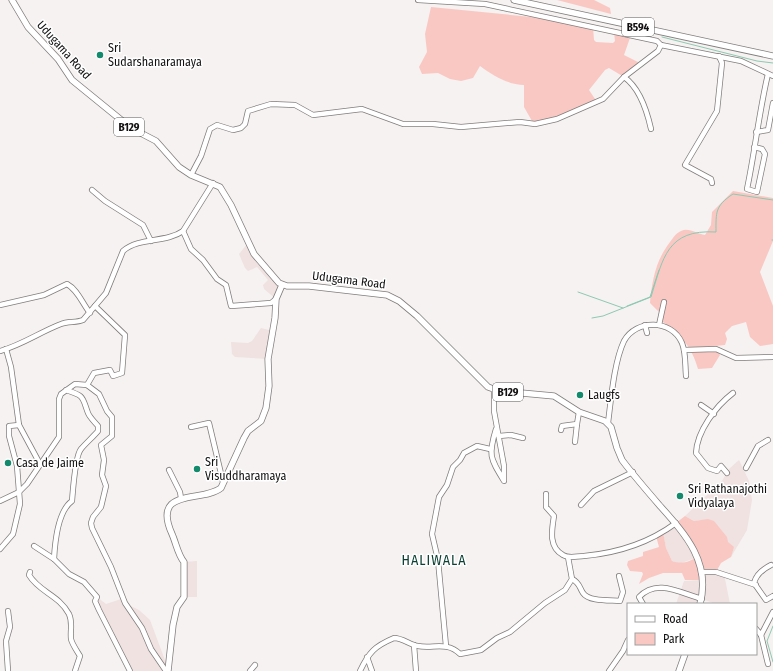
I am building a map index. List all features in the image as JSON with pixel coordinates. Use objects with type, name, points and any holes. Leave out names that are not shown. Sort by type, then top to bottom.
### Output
[{"type":"main road","name":"Udugama Road","points":[[12,0],[28,27],[58,59],[72,80],[131,128],[156,141],[175,163],[191,175],[220,187],[254,254],[274,278],[282,285],[376,293],[394,298],[407,306],[482,382],[494,390]]},
{"type":"main road","name":"B594","points":[[514,0],[773,56]]},
{"type":"main road","name":"B594","points":[[762,54],[773,52]]},
{"type":"main road","points":[[167,671],[174,619],[177,607],[184,597],[184,562],[181,558],[167,516],[169,508],[181,498],[216,493],[221,488],[248,431],[261,421],[264,416],[269,386],[268,359],[275,318],[276,299],[282,285]]},
{"type":"main road","name":"B129","points":[[494,390],[554,396],[579,412],[608,423]]},
{"type":"main road","points":[[608,423],[614,432],[620,456],[676,523],[692,546],[701,572],[701,602]]},
{"type":"main road","points":[[680,671],[685,655]]},
{"type":"street","points":[[418,0],[485,4],[539,15],[657,41],[661,45],[741,61],[773,76]]},
{"type":"street","points":[[191,175],[201,156],[210,129],[217,125],[233,130],[241,128],[245,124],[248,111],[271,104],[294,105],[313,115],[362,109],[403,124],[432,124],[461,127],[520,122],[535,124],[557,118],[603,99],[624,77],[658,51],[661,45]]},
{"type":"street","points":[[712,183],[711,179],[685,165],[717,111],[722,63],[719,56]]},
{"type":"street","points":[[754,146],[762,149],[765,154],[757,192],[747,189],[754,156],[754,146],[756,132],[768,74]]},
{"type":"street","points":[[624,77],[632,84],[647,112],[651,129]]},
{"type":"street","points":[[756,132],[768,130],[773,104]]},
{"type":"street","points":[[0,351],[66,322],[80,321],[90,313],[106,293],[123,251],[132,246],[176,236],[183,231],[213,183]]},
{"type":"street","points":[[92,190],[105,201],[142,224],[150,241]]},
{"type":"street","points":[[183,231],[191,249],[203,260],[217,280],[226,284],[231,306],[271,303],[276,299]]},
{"type":"street","points":[[0,305],[44,294],[67,284],[74,288],[90,313]]},
{"type":"street","points":[[659,325],[664,302]]},
{"type":"street","points":[[87,385],[94,373],[110,370],[113,376],[122,373],[125,335],[95,306]]},
{"type":"street","points":[[645,325],[647,333]]},
{"type":"street","points":[[608,423],[615,374],[624,342],[635,330],[645,325],[659,325],[673,331],[681,341],[684,350],[686,376]]},
{"type":"street","points":[[6,349],[19,425],[40,464]]},
{"type":"street","points":[[684,350],[716,349],[736,358],[773,356]]},
{"type":"street","points":[[0,501],[19,492],[27,484],[40,464],[46,459],[59,437],[59,399],[66,390],[75,384],[87,385],[99,394],[112,421],[112,436],[101,444],[104,460],[102,475],[106,486],[101,507],[93,517],[91,523],[92,528],[112,567],[125,603],[142,628],[151,649],[167,671]]},
{"type":"street","points":[[54,559],[55,541],[59,524],[68,504],[72,501],[73,478],[78,456],[81,448],[98,431],[98,426],[89,415],[85,400],[75,393],[66,390]]},
{"type":"street","points":[[494,390],[496,429],[490,449],[490,455],[504,481],[504,466],[499,436],[496,429]]},
{"type":"street","points":[[727,473],[722,466],[717,471],[708,468],[696,452],[696,443],[705,425],[723,400],[733,393]]},
{"type":"street","points":[[701,406],[714,414]]},
{"type":"street","points":[[575,442],[576,424],[579,412]]},
{"type":"street","points":[[191,427],[210,423],[223,482]]},
{"type":"street","points":[[561,430],[562,426],[576,424]]},
{"type":"street","points":[[0,549],[13,534],[20,504],[17,466],[9,436],[9,426],[19,425]]},
{"type":"street","points":[[499,436],[511,435],[524,438]]},
{"type":"street","points":[[746,468],[758,446],[768,440]]},
{"type":"street","points":[[446,646],[438,560],[432,534],[436,507],[439,497],[447,486],[453,467],[464,453],[477,446],[490,449]]},
{"type":"street","points":[[169,470],[170,475],[180,492],[181,498]]},
{"type":"street","points":[[581,505],[594,491],[633,472]]},
{"type":"street","points":[[546,494],[546,507],[554,516],[551,539],[562,555],[568,557],[594,555],[637,545],[668,529],[676,523]]},
{"type":"street","points":[[34,546],[54,559],[69,574],[84,582],[97,597],[95,601],[99,610],[130,671]]},
{"type":"street","points":[[360,671],[378,644],[394,638],[414,645],[446,646],[455,649],[460,654],[481,650],[497,638],[510,632],[544,603],[565,590],[572,579],[568,557]]},
{"type":"street","points":[[771,565],[764,568],[755,579],[756,585],[766,600],[773,596]]},
{"type":"street","points":[[30,572],[29,575],[35,585],[55,596],[69,614],[72,627],[71,639],[80,656],[75,671]]},
{"type":"street","points":[[701,572],[716,572],[756,585]]},
{"type":"street","points":[[572,579],[579,582],[584,595],[589,598],[620,601],[623,592],[619,576]]},
{"type":"street","points":[[642,603],[639,598],[646,590],[663,587],[701,602]]},
{"type":"street","points":[[8,611],[10,627],[6,641],[8,671]]},
{"type":"street","points":[[761,635],[773,612]]},
{"type":"street","points":[[757,630],[761,635],[768,664]]},
{"type":"street","points":[[609,671],[623,651],[627,642]]},
{"type":"street","points":[[414,645],[416,671]]},
{"type":"street","points":[[368,657],[372,671]]},
{"type":"street","points":[[250,671],[255,665]]},
{"type":"shaded area","points":[[248,243],[282,285],[276,299],[264,289],[263,285],[268,280],[257,267],[248,271],[245,268],[239,254]]},
{"type":"shaded area","points":[[261,328],[273,331],[268,359],[235,357],[232,354],[231,342],[248,343],[252,341]]},
{"type":"shaded area","points":[[739,460],[749,481],[752,500],[747,530],[731,557],[726,539],[701,520],[694,521],[685,516],[722,481],[729,469]]},
{"type":"shaded area","points":[[677,527],[695,558],[679,564],[672,561],[666,548],[663,533]]},
{"type":"shaded area","points":[[197,561],[197,597],[184,597],[184,562]]},
{"type":"shaded area","points":[[701,572],[724,574],[730,603],[713,603],[702,599],[700,603],[676,603],[684,581],[702,580]]},
{"type":"shaded area","points":[[97,597],[106,604],[124,598],[127,604],[139,610],[150,620],[169,671],[130,671],[95,599]]},
{"type":"green space","points":[[557,0],[594,0],[610,8],[611,14]]},
{"type":"green space","points":[[431,7],[562,20],[593,27],[594,40],[596,42],[613,43],[615,41],[614,33],[631,35],[624,55],[642,64],[624,77],[609,68],[605,70],[589,90],[597,102],[547,121],[532,121],[524,107],[524,85],[500,79],[480,66],[473,78],[461,81],[450,79],[438,73],[422,74],[419,67],[427,52],[425,34]]},
{"type":"green space","points":[[733,191],[773,198],[773,241],[760,272],[773,306],[773,344],[760,346],[750,337],[746,322],[732,326],[725,333],[727,339],[725,345],[715,346],[720,355],[712,368],[698,369],[693,354],[685,342],[663,322],[663,316],[650,303],[652,286],[661,256],[675,236],[684,230],[690,230],[705,235],[711,225],[712,212]]},
{"type":"green space","points":[[685,516],[694,521],[708,519],[714,521],[727,537],[728,542],[734,547],[731,557],[721,563],[716,572],[701,572],[702,580],[685,580],[682,573],[663,573],[649,578],[639,584],[643,574],[642,572],[630,571],[627,565],[628,561],[643,556],[643,552],[659,547],[656,536],[663,532],[666,548],[672,561],[685,562],[697,556],[676,523]]},
{"type":"waterway","points":[[662,37],[757,61],[773,63]]},
{"type":"waterway","points":[[592,318],[603,316],[651,297],[659,270],[670,249],[677,241],[687,235],[700,232],[716,232],[718,210],[723,202],[733,194],[773,200]]},
{"type":"waterway","points":[[627,306],[650,297],[659,270]]},
{"type":"waterway","points":[[578,292],[623,308]]},
{"type":"waterway","points":[[773,626],[767,641],[773,662]]},
{"type":"place","name":"Sri Sudarshanaramaya","points":[[100,55]]},
{"type":"place","name":"Laugfs","points":[[580,395]]},
{"type":"place","name":"Casa de Jaime","points":[[8,463]]},
{"type":"place","name":"Sri Visuddharamaya","points":[[197,469]]},
{"type":"place","name":"Sri Rathanajothi Vidyalaya","points":[[680,496]]},
{"type":"district","name":"HALIWALA","points":[[434,560]]}]
